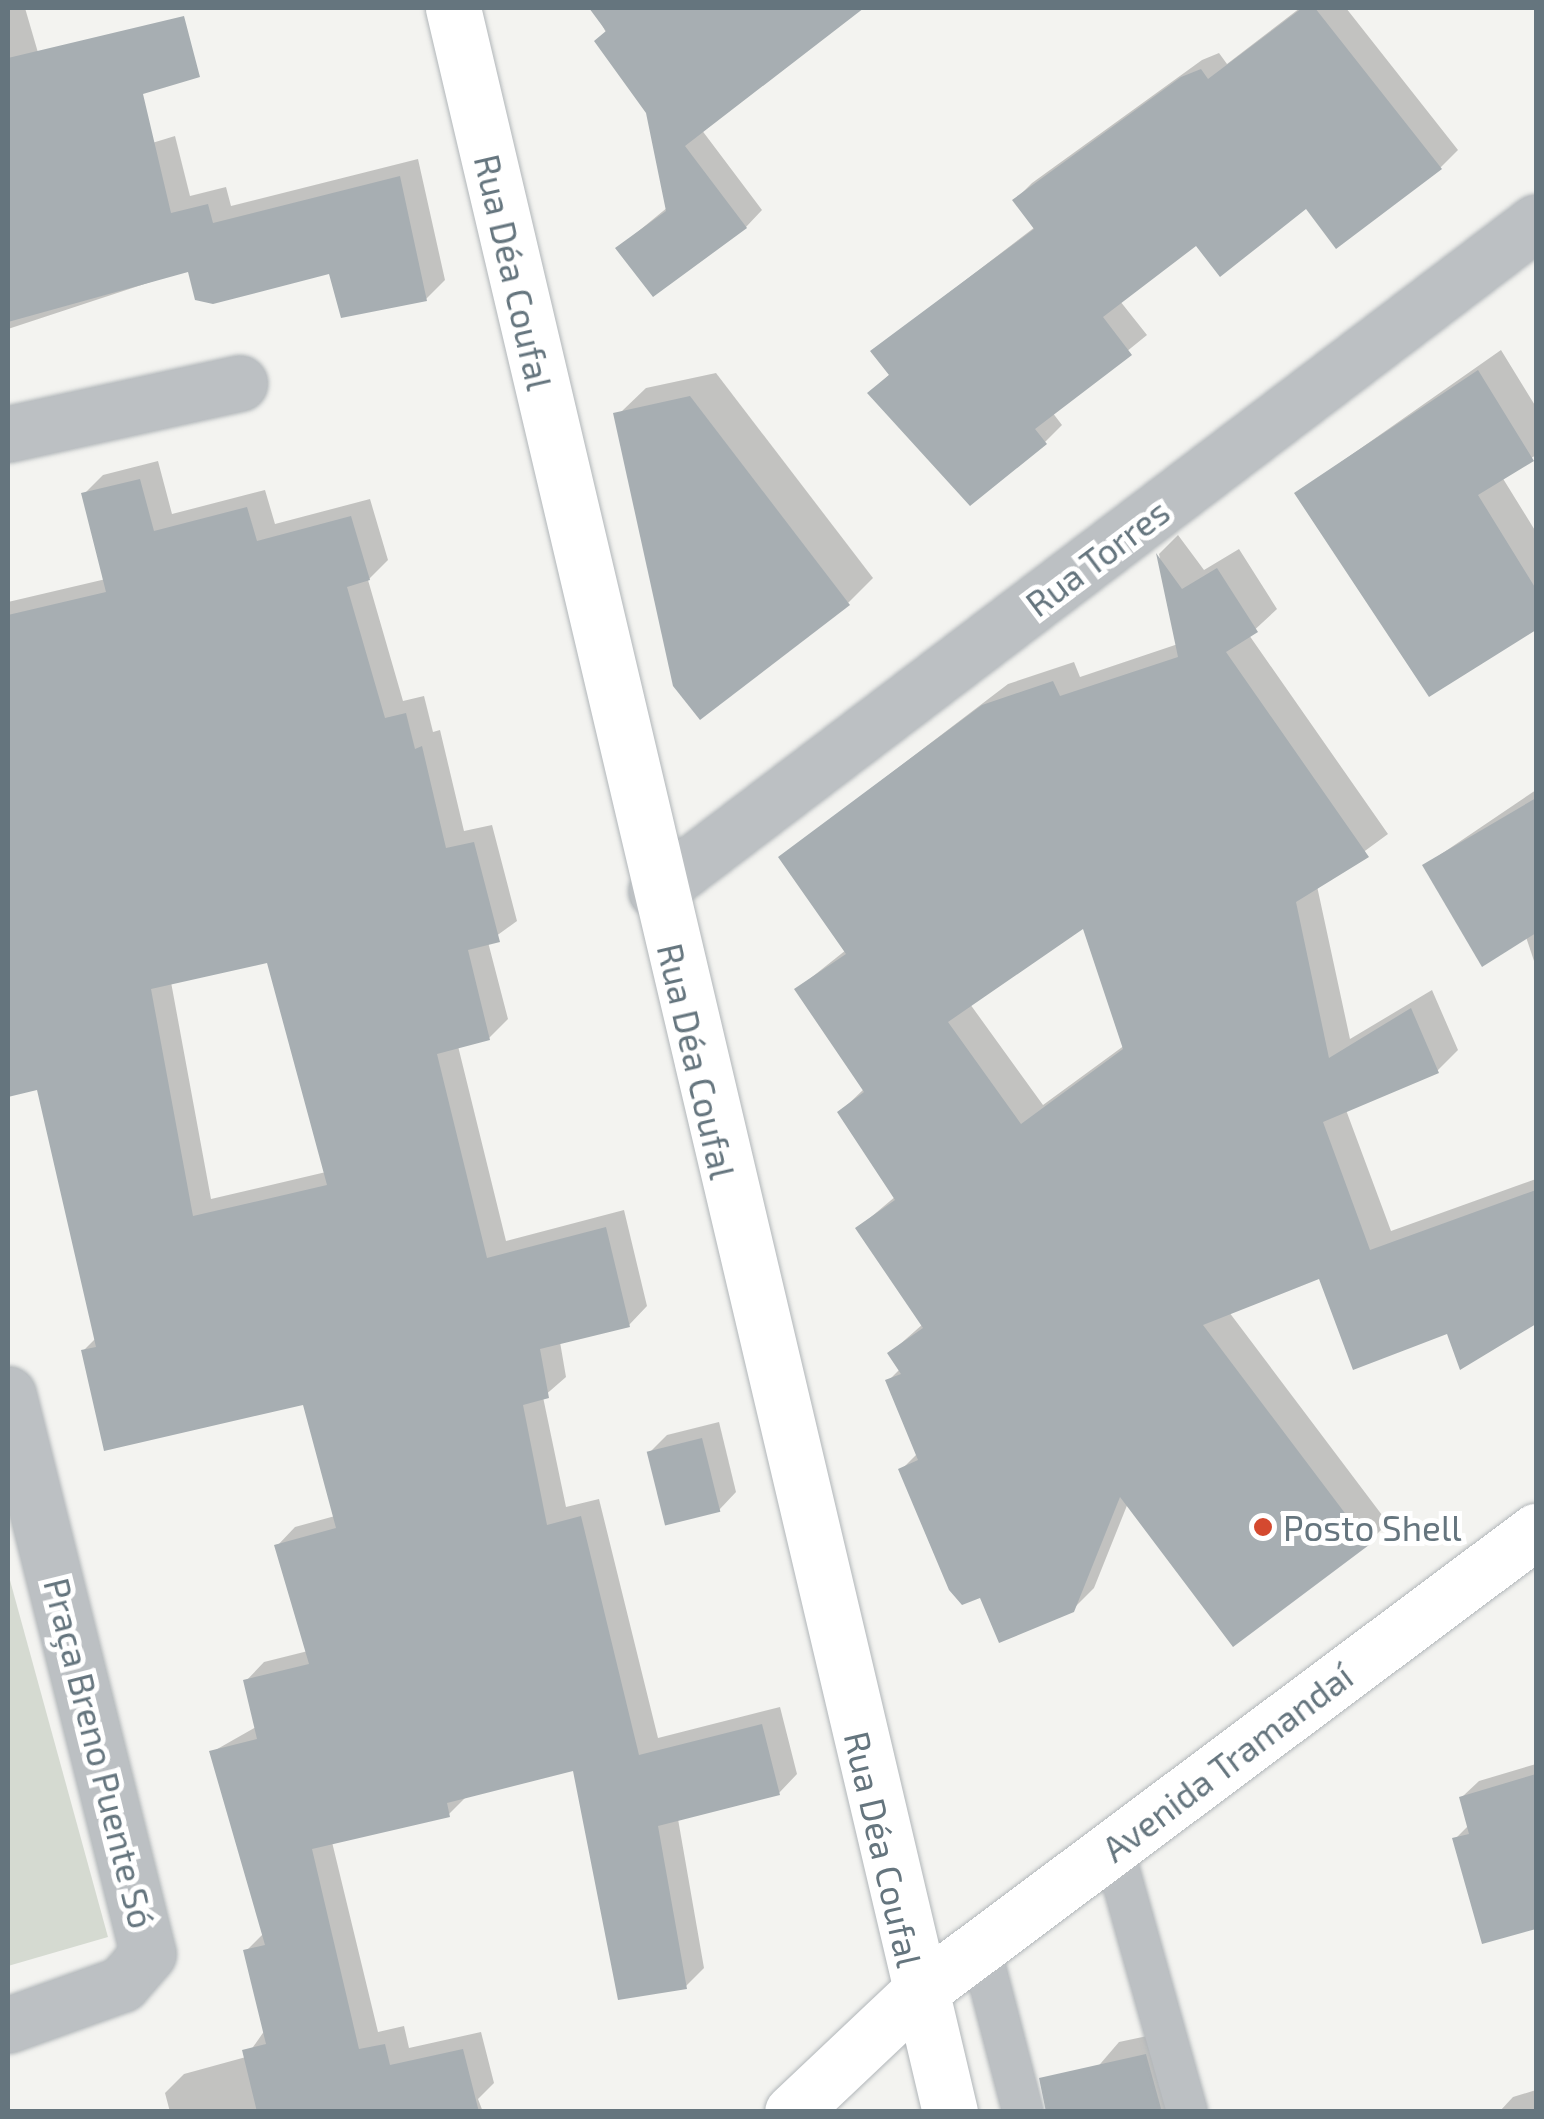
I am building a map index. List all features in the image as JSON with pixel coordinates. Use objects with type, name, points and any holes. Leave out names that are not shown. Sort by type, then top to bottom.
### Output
[{"type":"main road","name":"Rua Déa Coufal","points":[[453,8],[656,891],[918,1993],[950,2112]]},
{"type":"main road","name":"Avenida Tramandaí","points":[[792,2112],[918,1993],[1536,1532]]},
{"type":"street","name":"Rua Torres","points":[[656,891],[1536,222]]},
{"type":"street","points":[[8,434],[239,383]]},
{"type":"street","name":"Praça Breno Puente Só","points":[[8,1394],[148,1954],[122,1984],[8,2025]]},
{"type":"lane","points":[[1113,1848],[1187,2112]]},
{"type":"lane","points":[[980,1946],[1022,2112]]},
{"type":"shaded area","points":[[8,1573],[108,1937],[8,1966]]},
{"type":"building","points":[[589,8],[864,8],[685,146],[747,228],[653,297],[615,248],[666,211],[646,113],[594,41],[606,31]]},
{"type":"building","points":[[1302,8],[1315,8],[1442,169],[1336,249],[1306,209],[1220,277],[1196,246],[1103,317],[1132,355],[1035,429],[1047,444],[970,506],[867,393],[889,375],[870,351],[1034,229],[1012,200],[1181,77],[1201,69],[1208,79]]},
{"type":"building","points":[[184,16],[200,77],[143,94],[171,213],[208,204],[213,223],[400,176],[427,301],[341,318],[329,274],[213,304],[195,300],[188,272],[8,322],[8,58]]},
{"type":"building","points":[[1478,370],[1534,461],[1478,495],[1536,589],[1536,630],[1429,697],[1294,493]]},
{"type":"building","points":[[690,396],[850,605],[700,720],[673,686],[613,413]]},
{"type":"building","points":[[140,479],[154,531],[247,507],[257,541],[351,516],[370,580],[347,587],[385,718],[406,713],[415,749],[422,746],[446,848],[474,842],[500,942],[468,950],[490,1040],[437,1054],[487,1258],[606,1227],[630,1327],[540,1349],[549,1398],[523,1405],[547,1525],[581,1516],[639,1755],[762,1724],[780,1795],[658,1826],[687,1989],[618,2000],[573,1771],[447,1803],[450,1817],[312,1849],[359,2049],[385,2044],[390,2065],[463,2049],[479,2112],[257,2112],[242,2050],[266,2044],[243,1950],[265,1945],[209,1751],[257,1739],[243,1680],[309,1664],[274,1545],[336,1528],[303,1405],[104,1451],[81,1350],[96,1347],[37,1090],[8,1097],[8,615],[106,592],[81,493]],"holes":[[[267,963],[327,1185],[193,1216],[151,989]]]},
{"type":"building","points":[[1156,553],[1182,589],[1217,568],[1258,632],[1226,652],[1369,857],[1296,902],[1329,1058],[1411,1008],[1439,1073],[1323,1122],[1370,1250],[1536,1190],[1536,1324],[1460,1370],[1447,1334],[1353,1370],[1319,1279],[1203,1325],[1369,1545],[1233,1647],[1120,1497],[1074,1612],[999,1643],[980,1598],[962,1605],[949,1590],[898,1469],[918,1460],[885,1380],[901,1374],[887,1353],[923,1328],[855,1228],[895,1200],[837,1112],[864,1092],[794,989],[846,954],[778,857],[982,705],[1053,681],[1060,696],[1178,657]],"holes":[[[1083,929],[1123,1049],[1021,1124],[948,1022]]]},
{"type":"building","points":[[1536,798],[1536,933],[1482,967],[1422,865]]},
{"type":"building","points":[[702,1438],[720,1512],[665,1526],[647,1452]]},
{"type":"building","points":[[1536,1774],[1536,1929],[1482,1944],[1452,1838],[1469,1834],[1459,1797]]},
{"type":"building","points":[[1146,2054],[1162,2112],[1046,2112],[1039,2078]]},
{"type":"place","name":"Posto Shell","points":[[1263,1527]]}]
